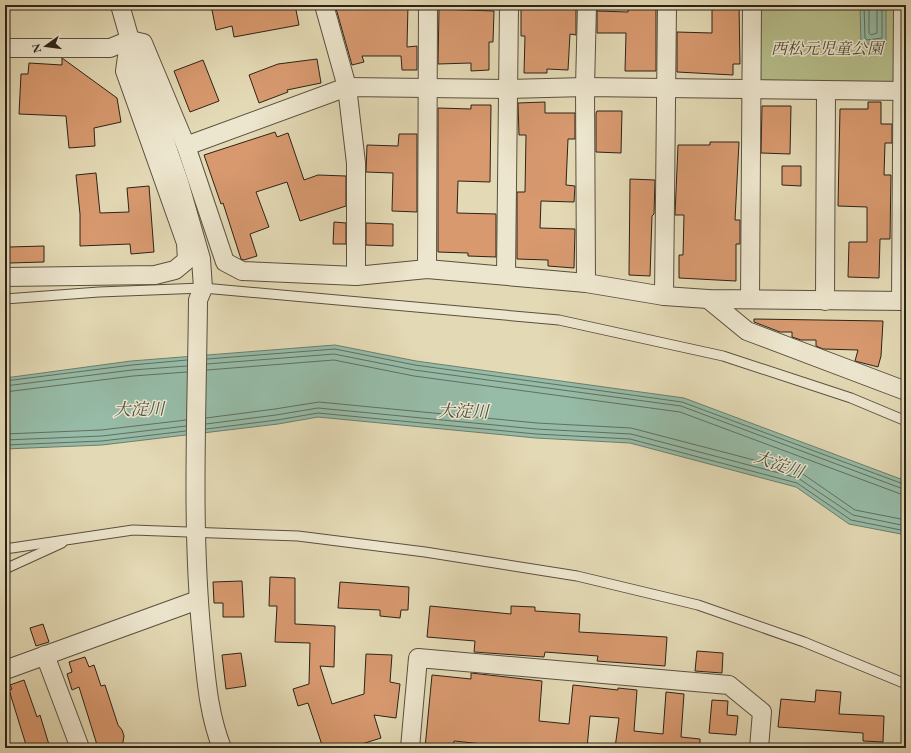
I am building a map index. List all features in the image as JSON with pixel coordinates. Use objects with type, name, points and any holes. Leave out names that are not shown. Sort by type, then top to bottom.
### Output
[{"type":"street","points":[[120,5],[130,40],[179,182],[201,259],[195,534],[198,600],[209,706],[222,748]]},
{"type":"street","points":[[324,5],[347,87],[356,162],[356,276]]},
{"type":"street","points":[[427,269],[428,5]]},
{"type":"street","points":[[506,275],[509,5]]},
{"type":"street","points":[[586,283],[585,87],[587,5]]},
{"type":"street","points":[[664,296],[667,5]]},
{"type":"street","points":[[750,299],[752,5]]},
{"type":"street","points":[[5,48],[110,48],[130,40],[143,43],[186,146],[224,262],[242,271],[356,276],[427,269],[586,283],[664,296],[708,299],[904,301],[905,91],[903,5]]},
{"type":"street","points":[[5,277],[155,275],[175,270],[188,260],[186,242],[125,71],[130,40]]},
{"type":"street","points":[[186,146],[347,87],[508,89],[585,87],[905,91]]},
{"type":"street","points":[[825,301],[826,91]]},
{"type":"street","points":[[708,299],[747,331],[906,392]]},
{"type":"street","points":[[5,670],[198,600]]},
{"type":"street","points":[[45,655],[80,748]]},
{"type":"street","points":[[410,748],[418,658],[729,685],[762,712],[759,748]]},
{"type":"lane","points":[[5,299],[99,292],[200,294],[559,320],[723,356],[851,398],[906,421]]},
{"type":"lane","points":[[5,548],[133,530],[195,534],[298,536],[425,552],[576,576],[698,605],[804,642],[906,684]]},
{"type":"lane","points":[[5,569],[71,538]]},
{"type":"green space","name":"西松元児童公園","points":[[752,5],[903,5],[903,91],[751,90]]},
{"type":"water","points":[[860,5],[886,5],[886,44],[861,44]]},
{"type":"water","name":"大淀川","points":[[335,345],[416,361],[684,398],[906,481],[906,535],[849,524],[796,487],[630,443],[536,438],[318,417],[278,424],[102,445],[5,449],[5,378],[131,361]]},
{"type":"building","points":[[211,5],[295,5],[299,25],[234,37],[232,26],[216,30]]},
{"type":"building","points":[[335,5],[408,5],[407,47],[417,46],[417,70],[402,70],[401,56],[362,56],[364,62],[352,65]]},
{"type":"building","points":[[521,5],[576,6],[576,35],[570,34],[568,70],[547,69],[547,73],[524,73],[525,36],[521,36]]},
{"type":"building","points":[[629,5],[656,5],[656,71],[625,71],[626,33],[597,33],[597,11],[628,12]]},
{"type":"building","points":[[712,5],[739,5],[740,64],[733,64],[733,75],[677,72],[677,32],[712,33]]},
{"type":"building","points":[[439,9],[494,11],[493,42],[489,42],[489,70],[471,71],[471,63],[438,64]]},
{"type":"building","points":[[62,58],[117,98],[121,122],[94,128],[95,146],[69,148],[66,116],[19,114],[21,74],[28,74],[29,63],[62,65]]},
{"type":"building","points":[[317,59],[321,83],[287,90],[288,92],[259,103],[249,75],[278,64]]},
{"type":"building","points":[[203,60],[219,101],[190,112],[174,71]]},
{"type":"building","points":[[545,102],[545,113],[575,113],[575,139],[568,139],[566,185],[575,186],[574,202],[541,201],[540,228],[575,229],[574,268],[548,266],[548,260],[517,259],[517,192],[525,192],[526,135],[519,135],[518,103]]},
{"type":"building","points":[[868,102],[881,102],[881,124],[892,124],[892,143],[885,143],[884,175],[891,175],[890,239],[880,239],[879,278],[848,277],[849,242],[867,242],[867,207],[838,206],[840,109],[868,109]]},
{"type":"building","points":[[471,105],[491,105],[490,182],[458,181],[457,213],[496,214],[496,257],[468,256],[468,253],[438,252],[438,108],[471,109]]},
{"type":"building","points":[[762,106],[791,106],[790,154],[761,153]]},
{"type":"building","points":[[597,111],[622,111],[621,153],[596,152]]},
{"type":"building","points":[[275,132],[277,137],[288,133],[304,180],[318,175],[346,176],[346,206],[300,221],[287,182],[256,192],[269,227],[250,234],[257,256],[244,260],[241,259],[223,203],[221,204],[204,155]]},
{"type":"building","points":[[399,134],[417,134],[417,212],[392,211],[393,173],[366,172],[367,145],[398,146]]},
{"type":"building","points":[[710,142],[739,142],[735,220],[740,220],[740,244],[736,244],[736,281],[679,278],[679,255],[683,255],[684,215],[675,215],[678,145],[710,145]]},
{"type":"building","points":[[782,166],[801,166],[801,186],[782,185]]},
{"type":"building","points":[[96,173],[100,213],[129,212],[127,188],[149,186],[154,252],[131,254],[130,244],[80,246],[80,214],[76,175]]},
{"type":"building","points":[[630,179],[655,180],[650,276],[629,275]]},
{"type":"building","points":[[334,222],[346,223],[346,244],[333,244]]},
{"type":"building","points":[[366,223],[393,224],[393,246],[366,245]]},
{"type":"building","points":[[44,246],[44,262],[9,263],[9,247]]},
{"type":"building","points":[[754,319],[883,321],[881,356],[878,367],[855,361],[858,350],[823,349],[816,346],[816,340],[801,340],[792,337],[792,332],[780,332],[754,322]]},
{"type":"building","points":[[270,577],[295,578],[295,624],[335,626],[334,667],[320,666],[332,704],[364,694],[366,654],[392,655],[390,682],[400,684],[396,718],[374,715],[381,738],[349,748],[323,748],[308,703],[298,706],[293,689],[309,684],[310,643],[275,642],[277,606],[269,606]]},
{"type":"building","points":[[242,581],[244,617],[223,617],[223,603],[214,603],[213,582]]},
{"type":"building","points":[[340,582],[409,587],[408,610],[401,610],[400,618],[380,616],[380,610],[338,608]]},
{"type":"building","points":[[430,606],[511,614],[511,606],[535,607],[535,611],[580,614],[579,632],[667,637],[665,666],[597,661],[598,656],[545,652],[544,657],[474,652],[475,641],[427,637]]},
{"type":"building","points":[[43,624],[49,642],[36,646],[30,628]]},
{"type":"building","points":[[697,651],[723,653],[722,673],[695,671]]},
{"type":"building","points":[[241,653],[246,686],[226,689],[222,655]]},
{"type":"building","points":[[85,657],[89,667],[94,665],[101,686],[105,685],[118,725],[124,736],[120,748],[98,748],[79,687],[72,690],[67,674],[72,672],[69,662]]},
{"type":"building","points":[[471,673],[542,681],[539,721],[569,724],[573,685],[618,690],[618,688],[637,690],[634,731],[663,734],[666,692],[684,694],[681,737],[700,739],[700,748],[615,748],[619,718],[590,716],[587,748],[521,748],[454,741],[453,748],[425,748],[432,675],[471,679]]},
{"type":"building","points":[[24,680],[37,717],[40,715],[50,748],[27,748],[9,690],[12,689],[10,685]]},
{"type":"building","points":[[816,690],[841,692],[839,714],[884,716],[883,742],[863,741],[863,733],[778,727],[781,699],[815,702]]},
{"type":"building","points":[[712,700],[728,701],[727,715],[738,716],[736,735],[709,733]]}]
